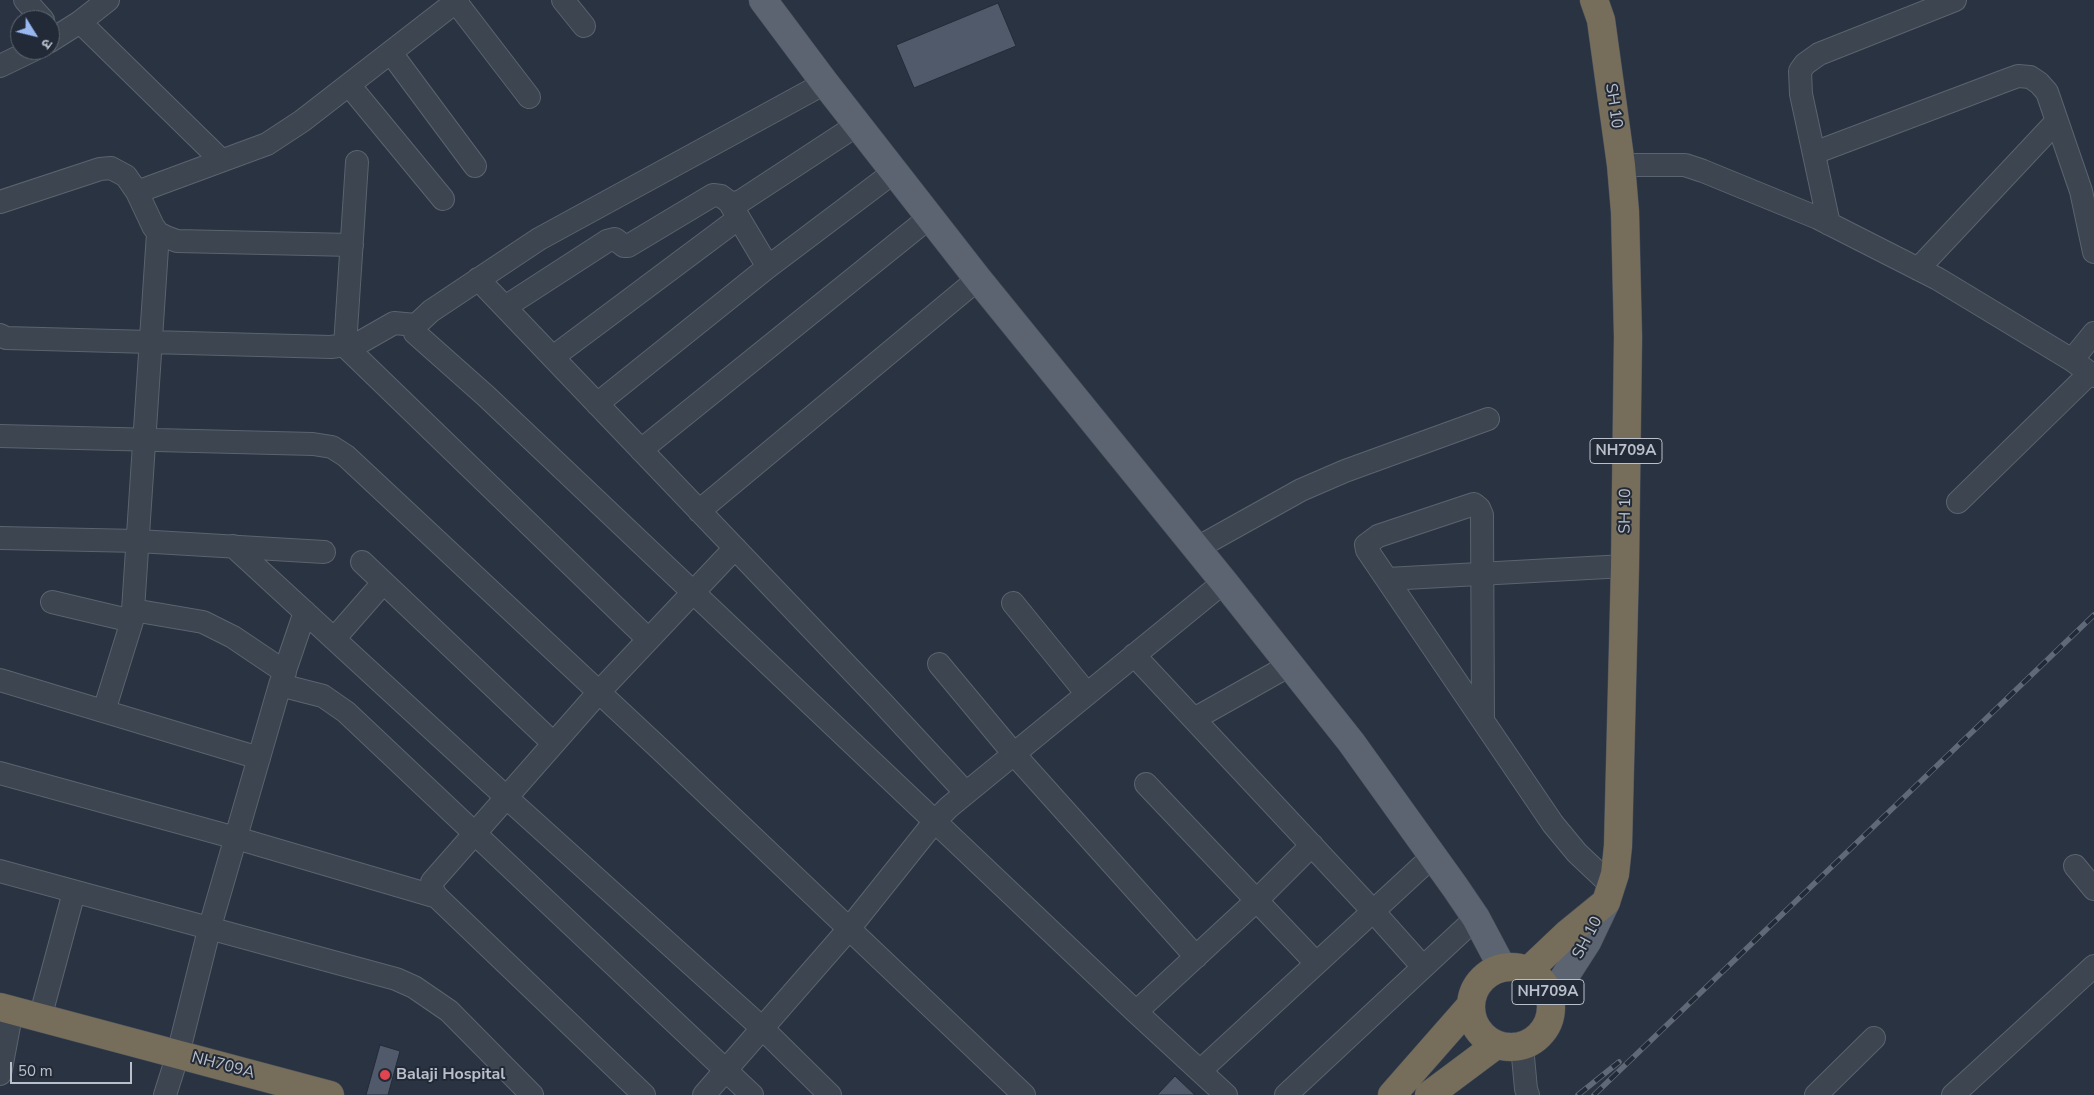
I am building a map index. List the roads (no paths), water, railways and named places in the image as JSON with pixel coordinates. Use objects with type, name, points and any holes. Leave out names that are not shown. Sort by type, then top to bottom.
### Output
[{"type":"highway","name":"SH 10","points":[[1529,970],[1609,894],[1618,846],[1628,337],[1625,212],[1621,165],[1601,20],[1594,0]]},
{"type":"highway","name":"NH709A","points":[[1471,1005],[1474,990],[1484,977],[1502,967],[1514,966],[1529,970],[1542,980],[1551,998],[1552,1010],[1549,1022],[1538,1038],[1509,1045]]},
{"type":"highway","points":[[1471,1005],[1474,1022],[1481,1034],[1509,1045]]},
{"type":"highway","points":[[1392,1095],[1471,1005]]},
{"type":"highway","name":"NH709A","points":[[6,1009],[330,1095]]},
{"type":"highway","points":[[1429,1095],[1509,1045]]},
{"type":"main road","name":"NH709A","points":[[763,0],[857,125],[978,279],[1197,548],[1351,742],[1434,855],[1476,918],[1502,967]]},
{"type":"main road","name":"SH 10","points":[[1551,998],[1587,942],[1609,894]]},
{"type":"street","points":[[25,0],[33,10]]},
{"type":"street","points":[[60,28],[80,22],[108,0]]},
{"type":"street","points":[[563,0],[584,26]]},
{"type":"street","points":[[1829,224],[1801,94],[1800,72],[1805,64],[1819,54],[1954,0]]},
{"type":"street","points":[[137,192],[267,144],[302,121],[457,1],[529,97]]},
{"type":"street","points":[[80,22],[221,160]]},
{"type":"street","points":[[390,53],[475,166]]},
{"type":"street","points":[[0,66],[12,60]]},
{"type":"street","points":[[1814,153],[2018,76],[2030,77],[2047,92],[2081,191],[2094,252]]},
{"type":"street","points":[[825,83],[539,239],[431,311],[416,325],[415,333],[486,396],[1226,1095]]},
{"type":"street","points":[[349,85],[443,199]]},
{"type":"street","points":[[1918,269],[2056,122]]},
{"type":"street","points":[[553,357],[734,210],[738,203],[857,125]]},
{"type":"street","points":[[357,162],[345,346],[648,639]]},
{"type":"street","points":[[1621,165],[1685,165],[1829,224],[1938,279],[2085,370]]},
{"type":"street","points":[[0,202],[100,169],[111,168],[126,176],[137,192],[158,233],[177,241],[352,245]]},
{"type":"street","points":[[597,404],[768,267],[894,172]]},
{"type":"street","points":[[505,307],[608,241],[615,239],[624,246],[628,246],[713,194],[721,196],[734,210],[768,267]]},
{"type":"street","points":[[641,450],[930,217]]},
{"type":"street","points":[[104,712],[133,616],[153,342],[158,233]]},
{"type":"street","points":[[478,279],[879,699],[966,793]]},
{"type":"street","points":[[699,511],[978,279]]},
{"type":"street","points":[[0,335],[6,338],[331,348],[359,342],[394,324],[416,325]]},
{"type":"street","points":[[1958,502],[2085,370],[2094,332]]},
{"type":"street","points":[[1197,548],[1301,490],[1344,471],[1488,419]]},
{"type":"street","points":[[0,436],[313,444],[332,447],[346,456],[599,692],[1024,1095]]},
{"type":"street","points":[[1483,720],[1482,515],[1479,508],[1474,504],[1378,536],[1366,545],[1367,550],[1553,824],[1609,894]]},
{"type":"street","points":[[0,538],[138,541],[324,552]]},
{"type":"street","points":[[233,546],[506,797],[762,1028],[830,1095]]},
{"type":"street","points":[[644,1095],[437,897],[432,889],[432,882],[599,692],[692,591],[735,548]]},
{"type":"street","points":[[362,562],[553,743]]},
{"type":"street","points":[[1388,579],[1625,566]]},
{"type":"street","points":[[704,1095],[848,930],[936,822],[966,793],[1224,582]]},
{"type":"street","points":[[334,639],[383,583]]},
{"type":"street","points":[[52,602],[133,616],[203,622],[233,637],[282,678],[338,705],[752,1095]]},
{"type":"street","points":[[1013,603],[1087,694]]},
{"type":"street","points":[[164,1095],[178,1054],[209,930],[282,678],[305,612]]},
{"type":"street","points":[[1134,655],[1373,910],[1423,967]]},
{"type":"street","points":[[939,664],[1014,754],[1196,957]]},
{"type":"street","points":[[1194,719],[1290,665]]},
{"type":"street","points":[[0,680],[259,758]]},
{"type":"street","points":[[0,773],[236,838],[437,897]]},
{"type":"street","points":[[1146,784],[1316,963]]},
{"type":"street","points":[[1136,1012],[1256,901],[1312,845]]},
{"type":"street","points":[[1201,1070],[1434,855]]},
{"type":"street","points":[[2075,866],[2094,889]]},
{"type":"street","points":[[0,871],[209,930],[396,979],[414,987],[449,1011],[532,1095]]},
{"type":"street","points":[[40,1018],[74,892]]},
{"type":"street","points":[[1286,1095],[1476,918]]},
{"type":"street","points":[[1953,1095],[2094,966]]},
{"type":"street","points":[[0,1074],[6,1009]]},
{"type":"street","points":[[1816,1095],[1874,1038]]},
{"type":"street","points":[[1509,1045],[1528,1095]]},
{"type":"railway","points":[[1594,1095],[2094,615]]},
{"type":"railway","points":[[1578,1095],[1619,1062]]},
{"type":"place","name":"Balaji Hospital","points":[[385,1075]]}]
